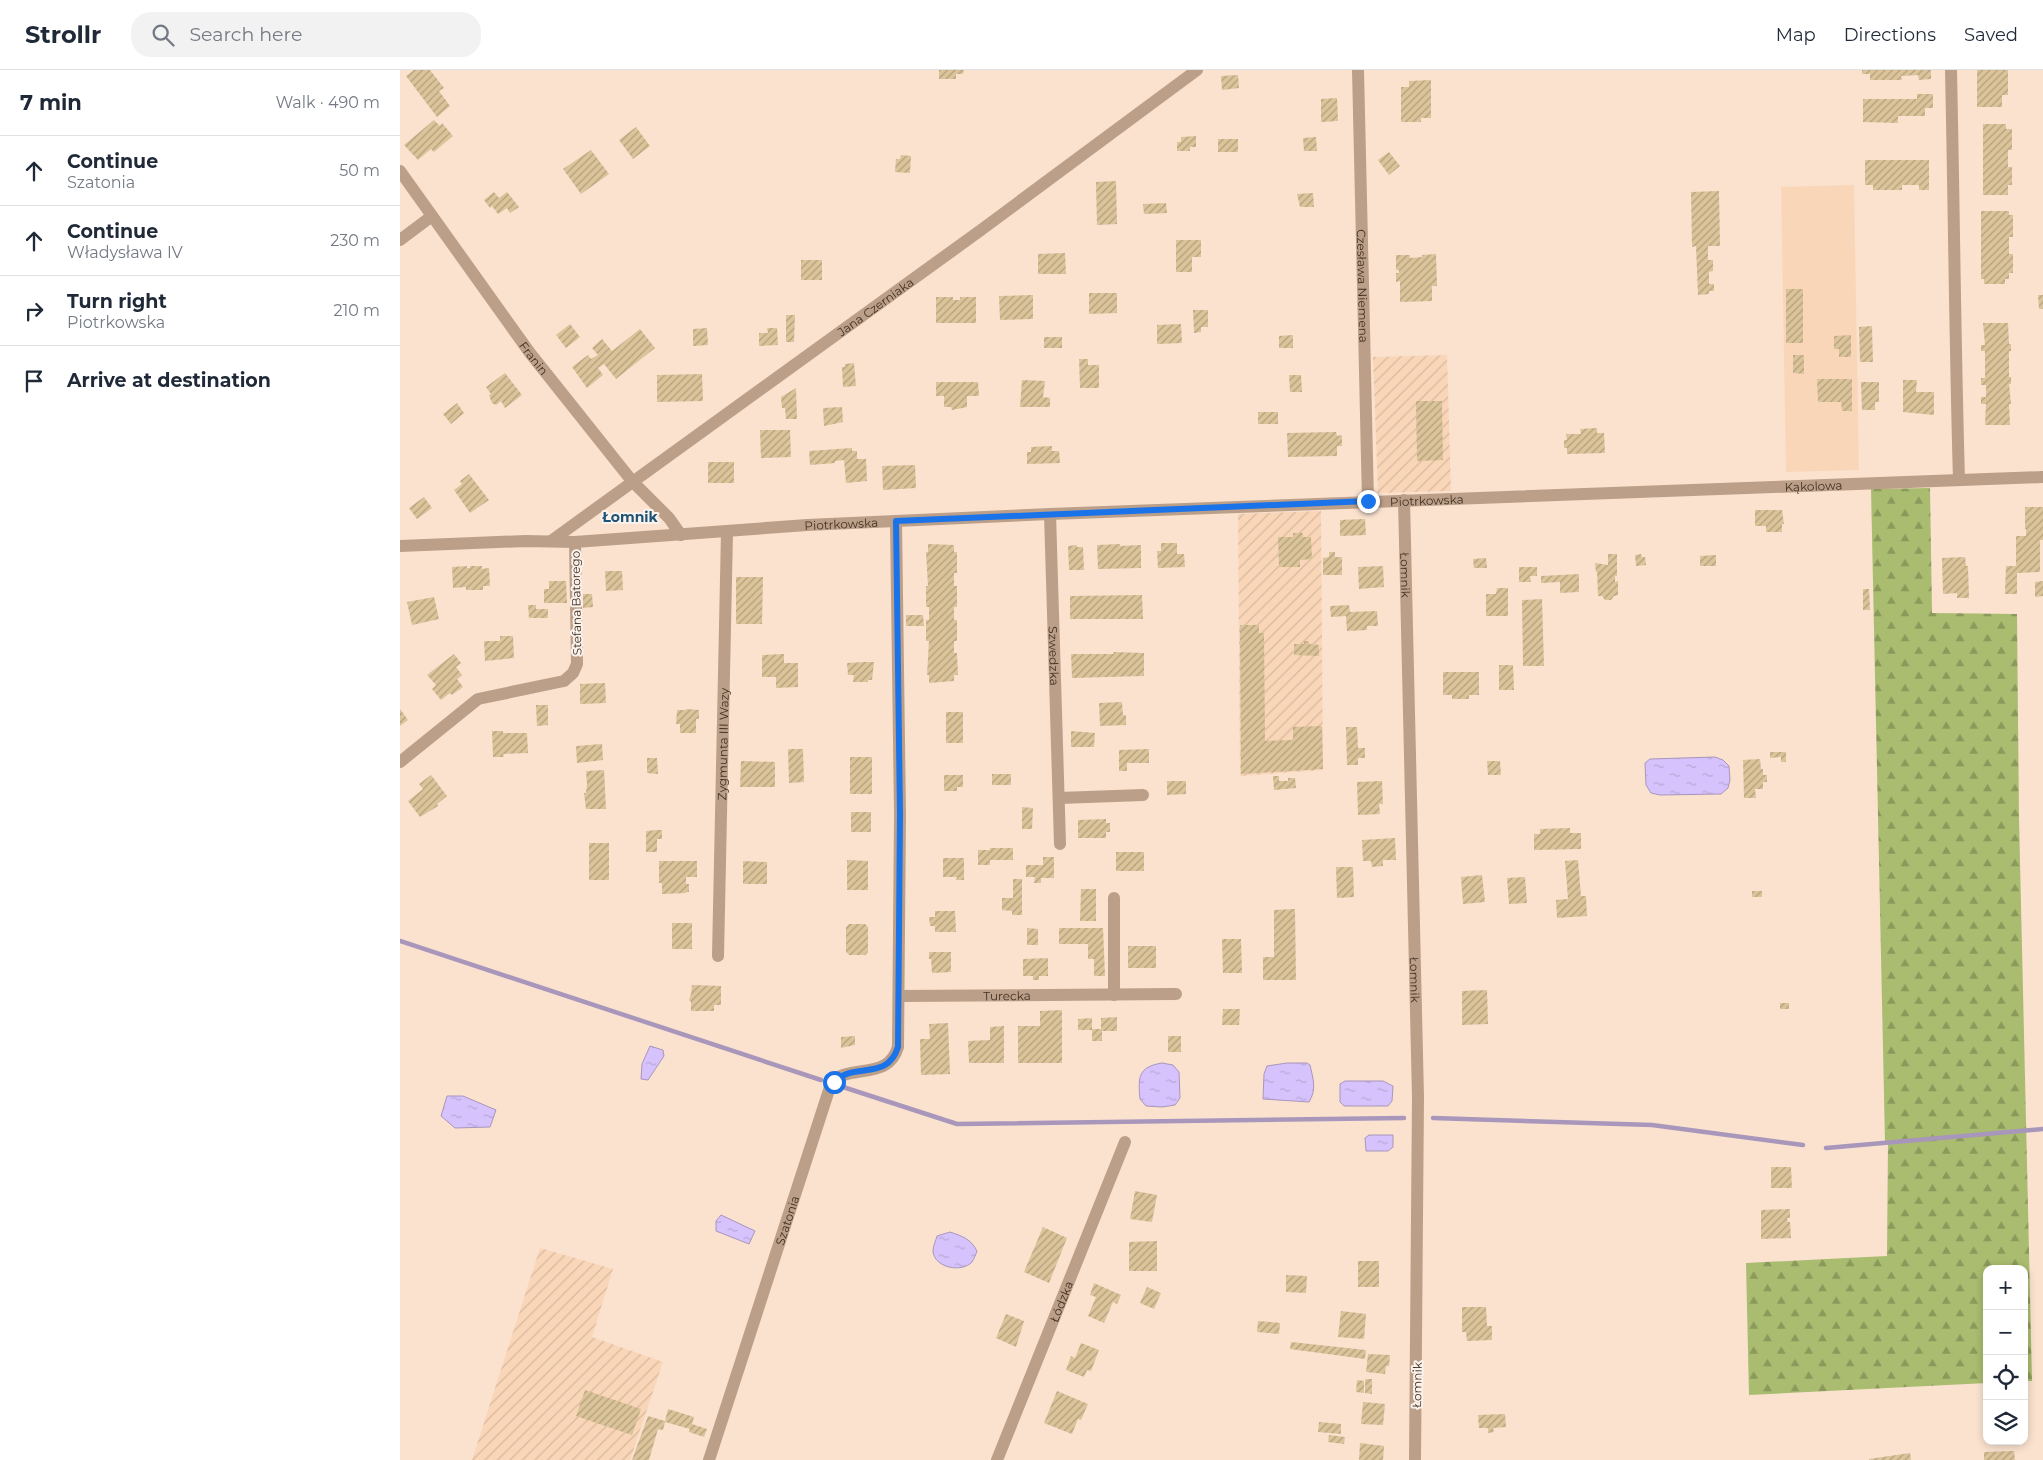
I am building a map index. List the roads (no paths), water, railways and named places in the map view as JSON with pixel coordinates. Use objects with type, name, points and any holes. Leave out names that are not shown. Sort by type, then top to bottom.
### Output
[{"type":"street","name":"Jana Czerniaka","points":[[551,541],[972,236],[1197,70]]},
{"type":"street","name":"Czesława Niemena","points":[[1358,70],[1368,501]]},
{"type":"street","points":[[1951,70],[1959,480]]},
{"type":"street","name":"Franin","points":[[400,171],[530,354],[632,481],[670,518],[681,534]]},
{"type":"street","points":[[400,240],[432,216]]},
{"type":"street","name":"Kąkolowa","points":[[1585,493],[2043,477]]},
{"type":"street","name":"Piotrkowska","points":[[400,546],[551,541],[575,542],[807,525],[1585,493]]},
{"type":"street","name":"Łomnik","points":[[1404,500],[1418,1097],[1415,1460]]},
{"type":"street","name":"Szwedzka","points":[[1050,514],[1060,844]]},
{"type":"street","name":"Szatonia","points":[[709,1460],[830,1087],[838,1077],[843,1075],[881,1068],[889,1064],[895,1057],[898,1047],[900,814],[896,521]]},
{"type":"street","name":"Zygmunta III Wazy","points":[[718,956],[727,532]]},
{"type":"street","name":"Stefana Batorego","points":[[400,762],[478,699],[564,681],[573,673],[577,664],[575,542]]},
{"type":"street","points":[[1059,798],[1143,795]]},
{"type":"street","points":[[1114,898],[1114,995]]},
{"type":"street","name":"Turecka","points":[[899,996],[1176,994]]},
{"type":"street","name":"Łódzka","points":[[997,1460],[1125,1142]]},
{"type":"water","points":[[1715,757],[1723,760],[1729,766],[1730,780],[1728,788],[1721,794],[1660,795],[1651,793],[1646,785],[1645,763],[1650,759]]},
{"type":"water","points":[[650,1046],[663,1050],[664,1056],[648,1080],[641,1079],[642,1064]]},
{"type":"water","points":[[1162,1063],[1173,1065],[1179,1072],[1180,1098],[1175,1105],[1162,1107],[1146,1106],[1140,1099],[1139,1085],[1141,1074],[1148,1067]]},
{"type":"water","points":[[1307,1063],[1310,1065],[1314,1088],[1309,1102],[1263,1099],[1264,1074],[1267,1066]]},
{"type":"water","points":[[1345,1081],[1383,1081],[1393,1086],[1392,1101],[1388,1106],[1344,1106],[1340,1102],[1340,1084]]},
{"type":"water","points":[[447,1096],[463,1096],[496,1110],[490,1127],[455,1128],[441,1116]]},
{"type":"water","points":[[1369,1135],[1393,1135],[1393,1147],[1388,1151],[1366,1151],[1365,1138]]},
{"type":"water","points":[[721,1215],[755,1231],[749,1244],[716,1231],[716,1221]]},
{"type":"water","points":[[950,1232],[969,1241],[975,1247],[977,1251],[972,1262],[956,1268],[943,1265],[935,1257],[933,1249],[937,1236]]},
{"type":"waterway","points":[[400,941],[821,1080]]},
{"type":"waterway","points":[[843,1087],[957,1124],[1404,1118]]},
{"type":"waterway","points":[[1433,1118],[1652,1125],[1803,1145]]},
{"type":"waterway","points":[[1826,1148],[2043,1129]]},
{"type":"district","name":"Łomnik","points":[[630,517]]}]
